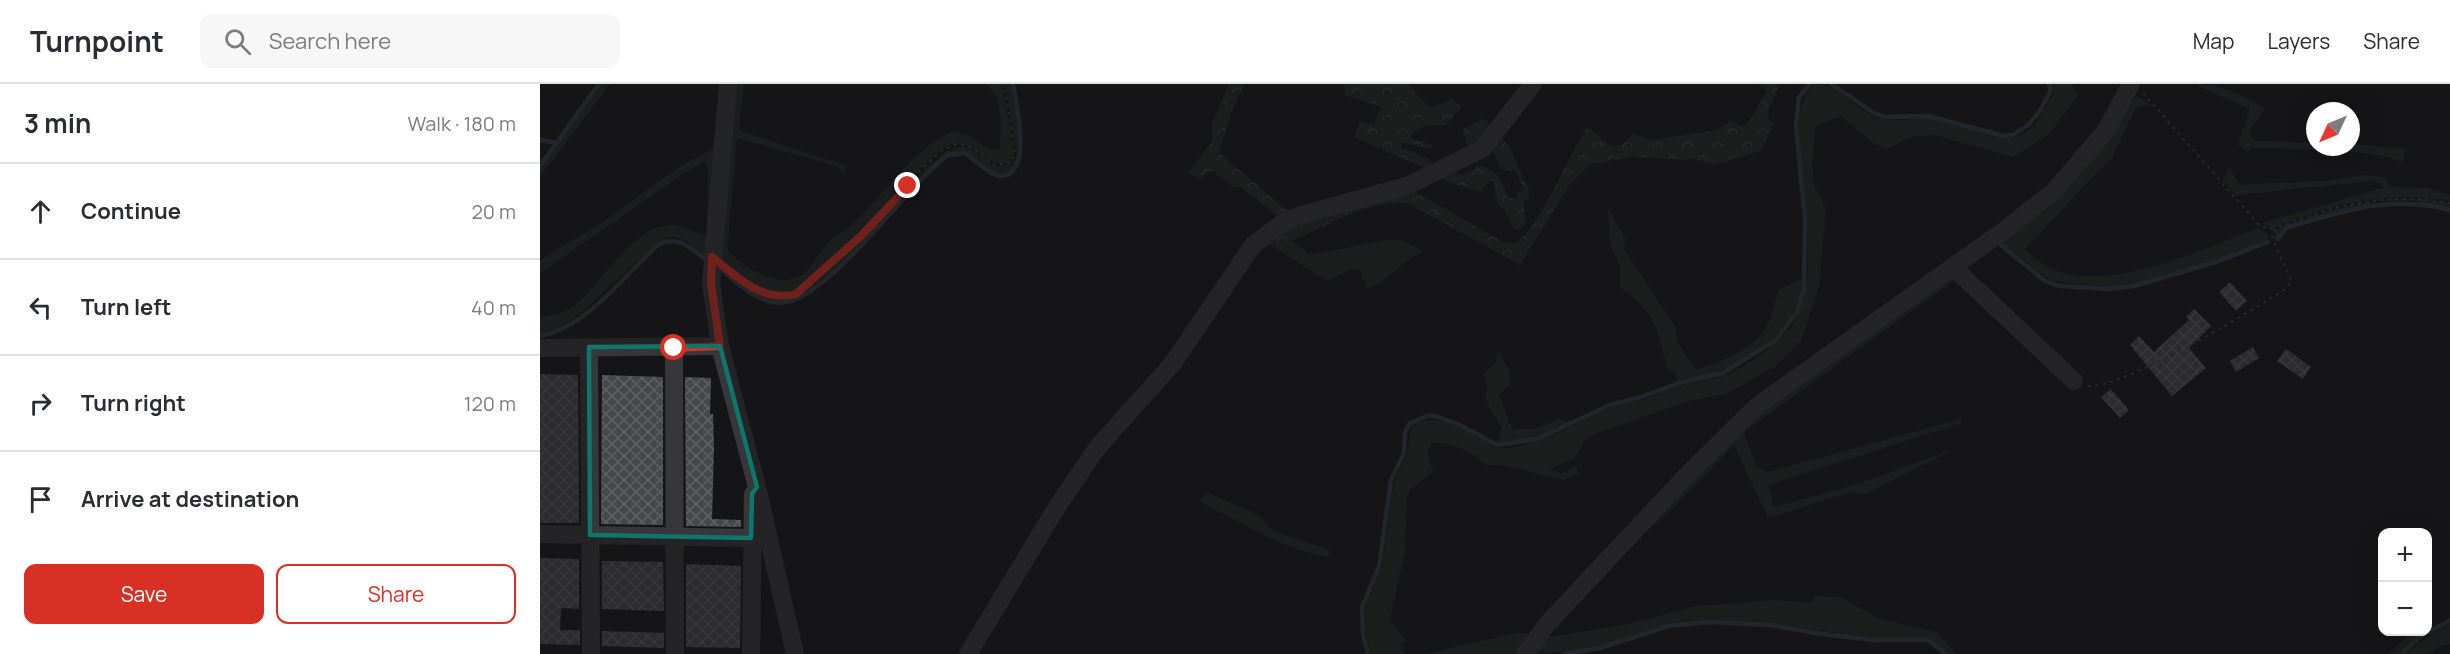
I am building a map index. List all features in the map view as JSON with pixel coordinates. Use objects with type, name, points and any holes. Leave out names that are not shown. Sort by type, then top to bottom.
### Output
[{"type":"street","points":[[728,84],[711,283],[720,346],[757,487],[795,654]]},
{"type":"street","points":[[968,654],[1077,477],[1112,430],[1173,363],[1253,245],[1281,224],[1298,216],[1407,186],[1482,149],[1533,84]]},
{"type":"street","points":[[1525,654],[1548,623],[1687,474],[1757,406],[2035,208],[2054,191],[2105,132],[2131,85]]},
{"type":"street","points":[[1953,267],[2074,381]]},
{"type":"street","points":[[540,348],[720,346]]},
{"type":"street","points":[[589,347],[591,654]]},
{"type":"street","points":[[674,348],[675,654]]},
{"type":"street","points":[[751,654],[752,494],[757,487]]},
{"type":"street","points":[[540,534],[751,538]]},
{"type":"path","points":[[712,257],[764,294],[786,297],[796,294],[861,236],[923,169],[946,149],[962,145],[975,150],[994,165],[1010,163],[1015,153],[1004,84]]},
{"type":"path","points":[[2131,85],[2154,102],[2260,226],[2275,229],[2311,214],[2351,203],[2389,198],[2425,198],[2450,202]]},
{"type":"path","points":[[2074,381],[2086,386],[2108,385],[2192,344],[2287,288],[2290,280],[2272,238],[2275,229]]},
{"type":"highlighted area","points":[[720,346],[757,487],[752,494],[751,538],[590,535],[589,347]]},
{"type":"green space","points":[[601,84],[610,84],[540,177],[540,168]]},
{"type":"green space","points":[[731,84],[744,84],[739,130],[847,166],[844,173],[836,166],[737,138],[727,250],[742,263],[768,277],[787,280],[801,276],[827,244],[862,215],[910,162],[953,131],[969,136],[993,151],[1000,149],[999,105],[991,90],[984,84],[1002,84],[1014,154],[1009,162],[1003,164],[988,159],[964,144],[957,143],[946,147],[907,182],[810,282],[790,294],[767,293],[743,280],[715,256]]},
{"type":"green space","points":[[1005,84],[1012,84],[1020,138],[1016,163],[1009,171],[997,174],[965,152],[947,154],[930,169],[840,265],[817,285],[795,298],[775,301],[758,296],[743,287],[717,264],[763,296],[773,299],[797,296],[862,237],[924,170],[947,150],[961,146],[974,151],[994,166],[1011,165],[1017,154]]},
{"type":"green space","points":[[1229,84],[1245,84],[1231,113],[1219,153],[1292,214],[1282,219],[1240,187],[1233,187],[1215,173],[1209,171],[1201,179],[1188,173],[1212,141],[1212,124]]},
{"type":"green space","points":[[1344,84],[1408,84],[1428,106],[1433,107],[1452,99],[1461,107],[1446,125],[1424,126],[1411,134],[1410,138],[1433,145],[1431,149],[1402,142],[1402,148],[1430,160],[1435,168],[1429,170],[1354,137],[1360,121],[1374,124],[1381,107],[1345,95]]},
{"type":"green space","points":[[1757,84],[1780,84],[1768,111],[1769,120],[1774,124],[1761,151],[1714,165],[1698,160],[1634,157],[1591,164],[1569,186],[1520,265],[1409,204],[1394,203],[1350,214],[1294,240],[1272,244],[1260,251],[1283,228],[1411,189],[1503,242],[1516,243],[1527,233],[1546,204],[1588,126],[1610,145],[1615,146],[1627,141],[1633,133],[1651,140],[1719,129],[1731,120],[1743,127],[1751,119],[1767,90]]},
{"type":"green space","points":[[1815,84],[1839,92],[1875,117],[1895,121],[1929,118],[1950,121],[2000,138],[2014,138],[2027,131],[2040,116],[2054,91],[2052,84],[2072,84],[2078,96],[2048,135],[2013,157],[1934,135],[1913,136],[1886,149],[1872,142],[1841,116],[1820,124],[1815,130],[1812,166],[1814,185],[1826,209],[1819,286],[1801,341],[1774,367],[1728,393],[1686,402],[1595,434],[1585,440],[1575,458],[1550,469],[1561,473],[1576,467],[1579,474],[1563,480],[1507,466],[1484,465],[1475,456],[1461,449],[1432,443],[1427,452],[1433,471],[1410,490],[1407,498],[1405,549],[1390,620],[1406,641],[1400,646],[1406,654],[1371,654],[1366,634],[1365,607],[1382,567],[1394,481],[1407,454],[1412,425],[1430,420],[1448,423],[1497,448],[1528,444],[1556,434],[1610,408],[1649,398],[1679,386],[1723,376],[1752,361],[1777,342],[1798,315],[1807,282],[1808,244],[1799,131],[1802,103]]},
{"type":"green space","points":[[2199,84],[2216,86],[2265,109],[2249,131],[2251,137],[2257,141],[2306,143],[2306,150],[2253,148],[2247,152],[2238,144],[2250,109],[2198,86]]},
{"type":"green space","points":[[2137,96],[2152,105],[2136,107],[2113,156],[2025,249],[2050,268],[2074,275],[2100,276],[2127,273],[2155,266],[2258,228],[2268,234],[2269,239],[2215,261],[2132,285],[2108,287],[2051,281],[2001,243],[1963,271],[1960,268],[2018,224]]},
{"type":"green space","points":[[1483,119],[1495,127],[1469,150],[1463,129]]},
{"type":"green space","points":[[1501,136],[1510,148],[1530,193],[1524,203],[1525,224],[1519,230],[1514,229],[1504,209],[1497,204],[1494,182],[1490,180],[1480,192],[1436,178],[1450,171],[1461,175],[1475,170],[1476,165],[1494,172],[1508,198],[1516,198],[1518,192],[1524,191],[1516,171],[1501,169],[1492,147]]},
{"type":"green space","points":[[2360,145],[2406,148],[2402,163],[2392,158],[2360,153]]},
{"type":"green space","points":[[715,148],[709,259],[684,240],[674,237],[665,239],[640,258],[584,311],[558,327],[540,333],[540,317],[571,308],[643,235],[657,228],[672,225],[707,235],[708,167],[705,161],[540,273],[540,261],[603,222],[681,166]]},
{"type":"green space","points":[[2230,168],[2240,185],[2326,181],[2364,175],[2385,177],[2389,186],[2393,187],[2428,188],[2450,195],[2450,201],[2404,197],[2360,201],[2316,212],[2273,228],[2262,223],[2382,188],[2381,183],[2372,181],[2236,195],[2222,180]]},
{"type":"green space","points":[[2389,199],[2425,199],[2450,204],[2450,208],[2415,201],[2379,201],[2286,227],[2274,240],[2275,230],[2303,219],[2345,207]]},
{"type":"green space","points":[[1608,207],[1626,241],[1624,249],[1676,328],[1678,343],[1696,370],[1729,357],[1759,337],[1766,327],[1779,290],[1803,278],[1800,300],[1790,319],[1777,336],[1760,350],[1741,361],[1720,371],[1678,381],[1675,372],[1668,370],[1657,332],[1648,314],[1620,287],[1620,267],[1610,244]]},
{"type":"green space","points":[[1283,240],[1292,241],[1310,255],[1388,240],[1401,240],[1423,251],[1408,260],[1382,282],[1367,289],[1360,271],[1351,269],[1327,281],[1270,245]]},
{"type":"green space","points":[[1951,272],[1960,276],[1744,432],[1757,467],[1768,472],[1961,419],[1962,423],[1768,485],[1774,507],[1861,483],[1956,448],[1866,494],[1848,493],[1768,518],[1734,445],[1667,514],[1625,549],[1727,439]]},
{"type":"green space","points":[[1498,351],[1510,372],[1511,384],[1499,395],[1513,431],[1524,428],[1534,429],[1559,419],[1568,423],[1537,438],[1497,444],[1502,429],[1485,399],[1487,389],[1484,374],[1495,364]]},
{"type":"green space","points":[[1207,492],[1260,516],[1270,528],[1328,549],[1332,557],[1297,549],[1247,527],[1199,501]]},
{"type":"green space","points":[[1814,596],[1841,597],[1879,619],[1936,632],[1957,654],[1948,654],[1928,639],[1873,638],[1770,623],[1709,621],[1669,625],[1581,651],[1528,654],[1546,631],[1549,637],[1629,624],[1695,606],[1776,600],[1813,603]]},
{"type":"green space","points":[[2450,623],[2450,644],[2441,646],[2429,654],[2405,654],[2422,640],[2432,636]]},
{"type":"green space","points":[[1516,633],[1536,633],[1520,654],[1424,654]]},
{"type":"green space","points":[[2407,636],[2421,636],[2398,654],[2389,654]]},
{"type":"building","points":[[2230,282],[2247,301],[2236,311],[2219,292]]},
{"type":"building","points":[[2194,309],[2211,326],[2189,348],[2206,368],[2172,396],[2130,345],[2139,336],[2154,352],[2189,320],[2186,317]]},
{"type":"building","points":[[2253,347],[2259,358],[2236,372],[2230,361]]},
{"type":"building","points":[[2286,349],[2311,367],[2303,379],[2277,361]]},
{"type":"building","points":[[540,374],[578,375],[579,523],[540,523]]},
{"type":"building","points":[[602,375],[663,377],[663,525],[601,524]]},
{"type":"building","points":[[685,377],[711,378],[710,414],[713,414],[714,448],[712,519],[741,520],[741,527],[686,526]]},
{"type":"building","points":[[2111,389],[2129,410],[2120,418],[2101,397]]},
{"type":"building","points":[[540,558],[579,559],[579,609],[561,608],[560,630],[580,630],[580,645],[540,644]]},
{"type":"building","points":[[602,561],[663,562],[664,611],[602,609]]},
{"type":"building","points":[[686,564],[741,566],[740,648],[686,647]]},
{"type":"building","points":[[602,631],[664,633],[664,648],[602,646]]},
{"type":"waterway","points":[[540,166],[599,84]]},
{"type":"waterway","points":[[719,267],[755,296],[781,303],[800,297],[844,263],[931,170],[948,155],[965,153],[996,175],[1010,173],[1017,165],[1020,152],[1019,122],[1013,84]]},
{"type":"waterway","points":[[1368,654],[1363,634],[1362,607],[1379,567],[1391,480],[1404,453],[1405,432],[1410,423],[1429,415],[1438,417],[1458,424],[1497,445],[1537,439],[1610,405],[1679,383],[1723,373],[1776,340],[1797,312],[1804,290],[1805,220],[1796,126],[1799,97],[1810,84]]},
{"type":"waterway","points":[[1831,84],[1874,113],[1885,117],[1928,116],[2004,136],[2013,135],[2028,125],[2040,111],[2051,90],[2049,84]]},
{"type":"waterway","points":[[540,140],[557,143]]},
{"type":"waterway","points":[[2278,239],[2286,228],[2367,207],[2408,204],[2428,205],[2450,210]]},
{"type":"waterway","points":[[540,336],[558,330],[590,311],[658,245],[665,242],[678,242],[708,261]]},
{"type":"waterway","points":[[2001,245],[2045,281],[2059,286],[2109,289],[2134,286],[2216,262],[2268,242]]},
{"type":"waterway","points":[[2401,654],[2420,637],[2450,620]]},
{"type":"waterway","points":[[1564,654],[1600,648],[1669,626],[1709,622],[1770,625],[1873,640],[1928,640],[1946,654]]},
{"type":"route","points":[[674,348],[720,346],[711,283],[712,257],[764,294],[773,297],[796,294],[810,284],[861,236],[908,186]]}]
